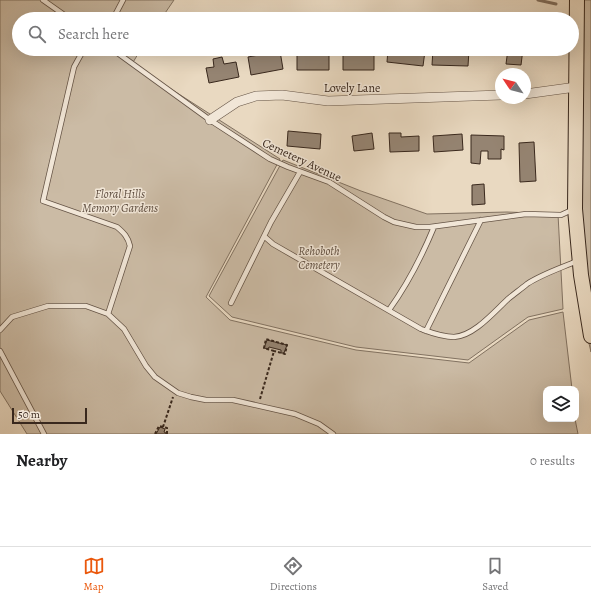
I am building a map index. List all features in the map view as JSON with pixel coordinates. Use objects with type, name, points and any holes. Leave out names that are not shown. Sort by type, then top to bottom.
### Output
[{"type":"main road","points":[[577,0],[577,12]]},
{"type":"main road","points":[[576,56],[575,209],[580,260],[591,336]]},
{"type":"street","points":[[531,93],[576,87]]},
{"type":"street","name":"Lovely Lane","points":[[210,120],[238,102],[256,96],[282,95],[328,101],[495,95]]},
{"type":"lane","points":[[43,0],[60,12]]},
{"type":"lane","points":[[117,12],[123,0]]},
{"type":"lane","points":[[80,56],[74,67],[43,201],[117,227],[128,238],[130,246],[108,314]]},
{"type":"lane","name":"Cemetery Avenue","points":[[122,56],[210,120],[270,159],[300,172],[329,182],[389,220],[416,227],[434,227],[526,214],[561,215],[575,209]]},
{"type":"lane","points":[[231,303],[265,237],[271,222],[300,172]]},
{"type":"lane","points":[[426,331],[481,220]]},
{"type":"lane","points":[[389,310],[426,247],[434,227]]},
{"type":"lane","points":[[265,237],[273,244],[426,331],[436,335],[455,337],[468,333],[529,283],[548,273],[580,260]]},
{"type":"lane","points":[[0,330],[12,317],[48,306],[86,306],[108,314],[124,329],[146,366],[155,377],[175,391],[190,398],[206,400],[233,400],[295,414],[319,424],[333,434]]},
{"type":"lane","points":[[0,351],[44,434]]},
{"type":"path","points":[[266,339],[287,345],[285,354],[274,351],[264,348],[266,339]]},
{"type":"path","points":[[258,406],[274,351]]},
{"type":"path","points":[[163,427],[175,391]]},
{"type":"path","points":[[155,434],[159,426],[167,428],[167,434]]},
{"type":"green space","name":"Floral Hills Memory Gardens","points":[[0,0],[174,0],[166,12],[12,12],[12,56],[137,56],[132,64],[280,159],[206,297],[230,320],[356,350],[469,363],[529,320],[563,312],[572,386],[543,386],[543,422],[576,422],[578,434],[27,434],[0,391]]},
{"type":"green space","points":[[574,0],[591,0],[591,352],[578,296],[575,56],[579,56],[579,12],[574,12]]},
{"type":"green space","name":"Rehoboth Cemetery","points":[[283,160],[361,191],[427,214],[507,212],[558,214],[563,309],[528,317],[468,360],[356,347],[232,317],[209,296]]},
{"type":"building","points":[[281,56],[283,69],[251,75],[248,57]]},
{"type":"building","points":[[297,56],[329,56],[329,70],[297,70]]},
{"type":"building","points":[[343,56],[374,56],[374,70],[343,70]]},
{"type":"building","points":[[387,56],[424,56],[423,66],[387,62]]},
{"type":"building","points":[[433,56],[469,56],[468,66],[432,65]]},
{"type":"building","points":[[507,56],[522,56],[521,65],[506,64]]},
{"type":"building","points":[[222,57],[224,64],[236,62],[239,77],[209,83],[206,68],[214,67],[213,59]]},
{"type":"building","points":[[288,131],[321,134],[320,149],[287,146]]},
{"type":"building","points":[[372,133],[374,149],[354,151],[352,136]]},
{"type":"building","points":[[389,133],[401,133],[401,137],[419,136],[419,151],[390,152]]},
{"type":"building","points":[[462,134],[463,150],[434,152],[433,136]]},
{"type":"building","points":[[471,135],[504,136],[504,150],[501,149],[501,159],[488,159],[488,151],[481,151],[480,164],[471,163]]},
{"type":"building","points":[[534,142],[536,181],[520,182],[519,143]]},
{"type":"building","points":[[484,184],[485,204],[472,205],[472,185]]},
{"type":"building","points":[[267,340],[287,345],[284,353],[281,353],[281,350],[269,347],[268,349],[264,348]]},
{"type":"building","points":[[160,427],[165,429],[164,432],[166,434],[156,434]]},
{"type":"waterway","points":[[538,0],[556,4]]}]
